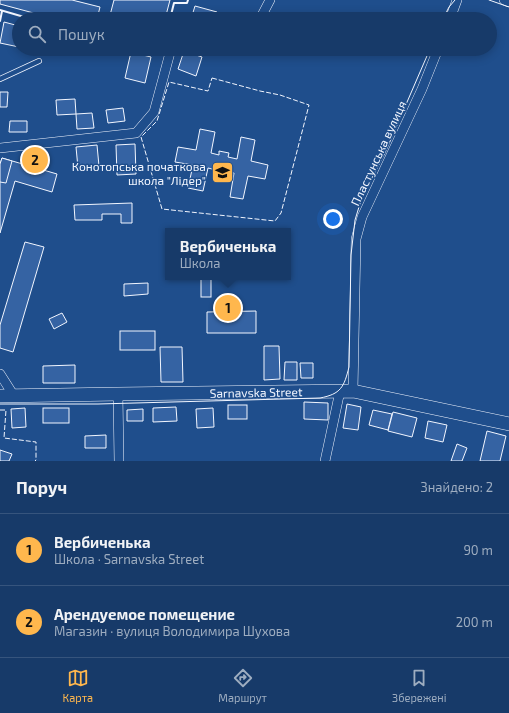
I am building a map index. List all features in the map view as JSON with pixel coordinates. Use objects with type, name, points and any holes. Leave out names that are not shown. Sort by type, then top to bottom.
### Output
[{"type":"street","points":[[264,12],[270,0]]},
{"type":"street","points":[[453,12],[457,0]]},
{"type":"street","points":[[504,0],[509,2]]},
{"type":"street","points":[[0,148],[136,133],[154,112],[169,56]]},
{"type":"street","name":"Пластунська вулиця","points":[[353,391],[356,239],[362,217],[422,88],[435,56]]},
{"type":"street","points":[[0,374],[14,396]]},
{"type":"street","points":[[325,461],[340,391]]},
{"type":"street","name":"Sarnavska Street","points":[[0,396],[353,391],[509,424]]},
{"type":"street","points":[[118,394],[119,461]]},
{"type":"lane","points":[[0,79],[39,61]]},
{"type":"building","points":[[0,0],[72,0],[100,7],[99,12],[30,12],[0,4]]},
{"type":"building","points":[[114,0],[170,0],[167,12],[111,12]]},
{"type":"building","points":[[195,6],[217,12],[193,12]]},
{"type":"building","points":[[4,22],[12,24],[12,46],[0,43]]},
{"type":"building","points":[[130,56],[151,57],[145,83],[125,78]]},
{"type":"building","points":[[182,56],[202,57],[196,76],[178,69]]},
{"type":"building","points":[[0,92],[8,92],[7,107],[0,107]]},
{"type":"building","points":[[75,99],[76,114],[57,115],[56,100]]},
{"type":"building","points":[[123,108],[125,121],[108,123],[106,110]]},
{"type":"building","points":[[92,113],[94,128],[77,129],[76,114]]},
{"type":"building","points":[[10,121],[27,121],[27,132],[9,132]]},
{"type":"building","points":[[200,129],[215,132],[211,153],[219,155],[219,151],[229,153],[228,157],[237,159],[241,137],[255,140],[251,161],[268,165],[265,179],[248,176],[243,199],[230,197],[234,173],[225,172],[224,176],[215,174],[216,170],[208,168],[203,191],[188,188],[193,165],[175,162],[178,147],[196,150]]},
{"type":"building","points":[[135,144],[136,174],[117,175],[116,145]]},
{"type":"building","points":[[97,145],[99,166],[78,168],[76,147]]},
{"type":"building","points":[[2,158],[57,174],[52,192],[15,181],[0,233],[0,164]]},
{"type":"building","points":[[2,158],[12,161],[6,183],[0,182],[0,164]]},
{"type":"building","points":[[132,203],[132,223],[121,223],[121,214],[102,214],[102,220],[75,220],[74,205]]},
{"type":"building","points":[[25,242],[44,247],[13,352],[0,348],[0,325]]},
{"type":"building","points":[[201,280],[211,280],[211,297],[201,297]]},
{"type":"building","points":[[148,283],[148,294],[124,296],[124,284]]},
{"type":"building","points":[[256,311],[256,333],[207,333],[207,312]]},
{"type":"building","points":[[62,313],[67,322],[54,329],[49,319]]},
{"type":"building","points":[[120,331],[155,331],[155,350],[120,350]]},
{"type":"building","points":[[264,346],[279,346],[280,379],[264,380]]},
{"type":"building","points":[[160,347],[182,347],[183,382],[161,382]]},
{"type":"building","points":[[285,362],[297,362],[297,380],[284,380]]},
{"type":"building","points":[[300,363],[313,363],[313,378],[301,378]]},
{"type":"building","points":[[75,365],[75,383],[43,383],[43,366]]},
{"type":"building","points":[[304,402],[328,403],[328,420],[304,419]]},
{"type":"building","points":[[347,404],[361,407],[358,430],[343,428]]},
{"type":"building","points":[[228,405],[247,405],[247,419],[228,419]]},
{"type":"building","points":[[176,407],[177,421],[153,422],[153,408]]},
{"type":"building","points":[[25,408],[26,427],[12,428],[11,409]]},
{"type":"building","points":[[43,408],[69,408],[69,423],[43,423]]},
{"type":"building","points":[[213,408],[214,427],[197,428],[196,409]]},
{"type":"building","points":[[143,409],[143,421],[127,421],[127,410]]},
{"type":"building","points":[[373,410],[392,414],[388,430],[369,425]]},
{"type":"building","points":[[393,412],[417,418],[412,437],[388,431]]},
{"type":"building","points":[[428,421],[447,425],[443,442],[425,438]]},
{"type":"building","points":[[487,431],[506,436],[500,461],[480,461]]},
{"type":"building","points":[[106,435],[106,448],[85,448],[85,436]]},
{"type":"building","points":[[457,444],[467,448],[462,461],[451,461]]},
{"type":"building","points":[[0,450],[12,454],[9,461],[0,461]]},
{"type":"tram line","points":[[446,12],[455,0]]},
{"type":"tram line","points":[[489,0],[509,7]]},
{"type":"tram line","points":[[0,404],[98,404],[320,398],[337,392],[343,385],[349,367],[351,255],[355,220],[362,197],[385,153],[427,56]]},
{"type":"fence","points":[[212,78],[280,95],[309,105],[281,213],[275,221],[162,209],[141,137],[157,121],[169,82],[208,91],[212,78]]},
{"type":"fence","points":[[0,410],[6,410],[4,438],[36,442],[35,461]]},
{"type":"wall","points":[[172,12],[174,3],[187,3],[188,0]]},
{"type":"wall","points":[[0,10],[12,13]]},
{"type":"wall","points":[[0,21],[2,11]]},
{"type":"place","name":"Арендуемое помещение","points":[[35,160]]},
{"type":"place","name":"Конотопська початкова школа \"Лідер\"","points":[[222,173]]},
{"type":"place","name":"Вербиченька","points":[[228,308]]}]
